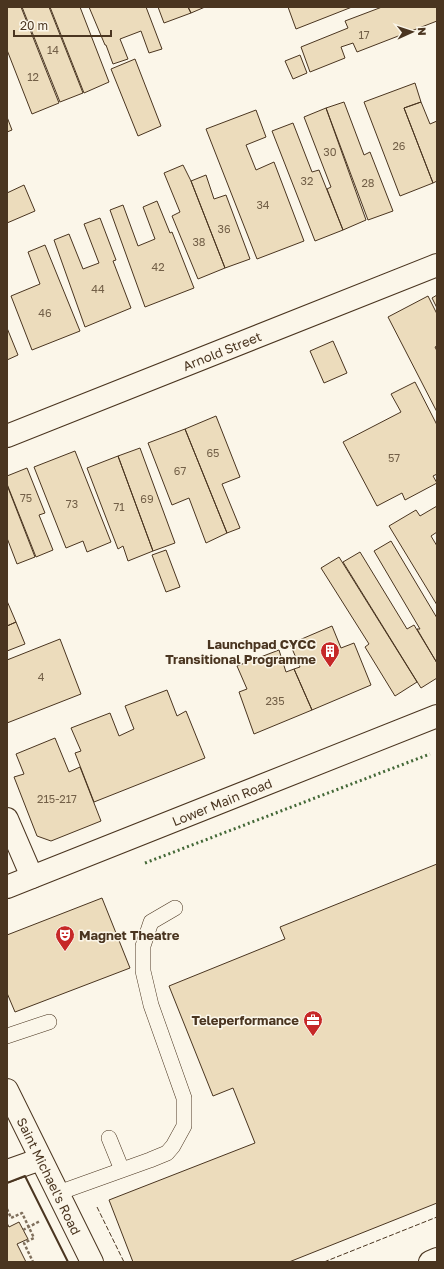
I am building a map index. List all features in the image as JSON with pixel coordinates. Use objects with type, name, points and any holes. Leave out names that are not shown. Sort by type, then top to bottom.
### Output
[{"type":"street","name":"Arnold Street","points":[[7,436],[437,265]]},
{"type":"street","name":"Lower Main Road","points":[[7,887],[437,716]]},
{"type":"street","points":[[7,819],[32,877]]},
{"type":"street","name":"Saint Michael's Road","points":[[7,1090],[92,1262]]},
{"type":"street","points":[[7,1171],[41,1159]]},
{"type":"street","points":[[430,1262],[437,1259]]},
{"type":"lane","points":[[58,1193],[166,1153],[173,1146],[184,1126],[184,1098],[151,1005],[144,971],[143,946],[151,922],[175,908]]},
{"type":"lane","points":[[7,1036],[49,1022]]},
{"type":"lane","points":[[109,1138],[122,1170]]},
{"type":"path","points":[[7,1209],[11,1218],[22,1213],[34,1238],[24,1243],[33,1262]]},
{"type":"building","points":[[7,7],[21,7],[59,103],[32,114],[7,50]]},
{"type":"building","points":[[22,7],[49,7],[83,93],[60,102]]},
{"type":"building","points":[[50,7],[80,7],[109,82],[84,93]]},
{"type":"building","points":[[89,7],[146,7],[162,49],[149,53],[141,31],[120,39],[128,59],[113,64]]},
{"type":"building","points":[[158,7],[188,7],[191,13],[164,23]]},
{"type":"building","points":[[188,7],[205,7],[191,13]]},
{"type":"building","points":[[288,7],[352,7],[296,29]]},
{"type":"building","points":[[382,7],[437,7],[437,21],[357,52],[353,43],[341,47],[345,58],[310,72],[301,47],[348,28],[345,21]]},
{"type":"building","points":[[300,55],[307,73],[293,79],[285,61]]},
{"type":"building","points":[[135,59],[161,126],[138,136],[111,69]]},
{"type":"building","points":[[415,83],[421,102],[404,108],[433,183],[400,196],[364,102]]},
{"type":"building","points":[[344,102],[364,155],[370,152],[393,211],[368,220],[326,108]]},
{"type":"building","points":[[421,102],[430,124],[437,121],[437,181],[433,183],[404,108]]},
{"type":"building","points":[[326,108],[366,220],[343,230],[327,189],[331,187],[304,117]]},
{"type":"building","points":[[256,110],[266,137],[246,145],[256,170],[274,162],[304,241],[257,259],[206,129]]},
{"type":"building","points":[[7,117],[12,130],[7,132]]},
{"type":"building","points":[[293,123],[312,172],[319,170],[343,230],[315,241],[272,131]]},
{"type":"building","points":[[183,165],[191,181],[225,268],[198,279],[172,216],[180,212],[164,173]]},
{"type":"building","points":[[206,175],[214,199],[226,195],[250,259],[225,268],[191,181]]},
{"type":"building","points":[[24,185],[35,211],[7,223],[7,193]]},
{"type":"building","points":[[157,201],[170,233],[172,232],[194,288],[145,307],[110,210],[123,205],[138,246],[155,239],[143,207]]},
{"type":"building","points":[[100,218],[116,260],[113,261],[131,308],[85,327],[54,240],[69,234],[83,269],[99,263],[84,224]]},
{"type":"building","points":[[45,245],[80,331],[32,350],[11,296],[40,284],[28,252]]},
{"type":"building","points":[[437,295],[437,308],[432,298]]},
{"type":"building","points":[[428,296],[437,314],[437,346],[435,347],[437,351],[437,412],[388,317]]},
{"type":"building","points":[[7,328],[18,355],[7,360]]},
{"type":"building","points":[[333,341],[347,373],[324,383],[310,351]]},
{"type":"building","points":[[415,382],[437,425],[437,474],[433,476],[437,483],[405,500],[402,493],[377,506],[343,442],[401,412],[391,394]]},
{"type":"building","points":[[216,416],[240,477],[222,484],[240,528],[227,533],[185,429]]},
{"type":"building","points":[[185,429],[227,533],[206,543],[189,498],[172,505],[148,443]]},
{"type":"building","points":[[140,448],[175,543],[153,551],[118,456]]},
{"type":"building","points":[[75,451],[111,542],[87,552],[83,541],[66,548],[34,467]]},
{"type":"building","points":[[118,456],[153,551],[128,561],[123,546],[118,549],[87,468]]},
{"type":"building","points":[[27,468],[45,513],[39,515],[53,550],[36,557],[7,484],[7,476]]},
{"type":"building","points":[[7,485],[35,557],[17,564],[7,538]]},
{"type":"building","points":[[437,506],[437,532],[431,536],[437,546],[437,605],[389,526],[416,510],[420,516]]},
{"type":"building","points":[[391,541],[437,618],[437,663],[417,629],[420,629],[374,551]]},
{"type":"building","points":[[166,550],[180,587],[166,592],[152,555]]},
{"type":"building","points":[[360,552],[407,629],[414,625],[437,663],[437,678],[421,688],[343,562]]},
{"type":"building","points":[[339,557],[417,682],[395,696],[365,647],[369,644],[321,568]]},
{"type":"building","points":[[7,601],[16,622],[7,626]]},
{"type":"building","points":[[16,622],[25,644],[7,651],[7,626]]},
{"type":"building","name":"Launchpad CYCC Transitional Programme","points":[[332,626],[341,648],[354,643],[371,685],[312,710],[294,669],[300,667],[290,644]]},
{"type":"building","points":[[60,639],[81,694],[7,723],[7,660]]},
{"type":"building","points":[[279,650],[286,672],[294,669],[312,710],[254,734],[239,692],[247,689],[237,666]]},
{"type":"building","points":[[167,690],[177,716],[186,711],[205,758],[94,802],[75,753],[81,751],[71,728],[110,713],[119,736],[134,729],[125,706]]},
{"type":"building","points":[[55,738],[69,772],[80,767],[101,821],[51,841],[37,836],[14,777],[24,774],[16,754]]},
{"type":"building","name":"Teleperformance","points":[[437,864],[437,1203],[289,1262],[133,1262],[109,1200],[255,1143],[233,1088],[213,1096],[169,986],[285,939],[280,927]]},
{"type":"building","name":"Magnet Theatre","points":[[102,898],[130,968],[15,1012],[7,993],[7,935]]},
{"type":"building","points":[[19,1222],[28,1239],[17,1244],[26,1262],[7,1262],[7,1223],[9,1227]]},
{"type":"hedge","points":[[145,863],[430,754]]},
{"type":"fence","points":[[97,1207],[124,1262]]},
{"type":"fence","points":[[324,1262],[437,1217]]},
{"type":"wall","points":[[7,1183],[25,1176],[68,1262]]},
{"type":"place","name":"Launchpad CYCC Transitional Programme","points":[[330,668]]},
{"type":"place","name":"Magnet Theatre","points":[[65,952]]},
{"type":"place","name":"Teleperformance","points":[[313,1037]]}]
